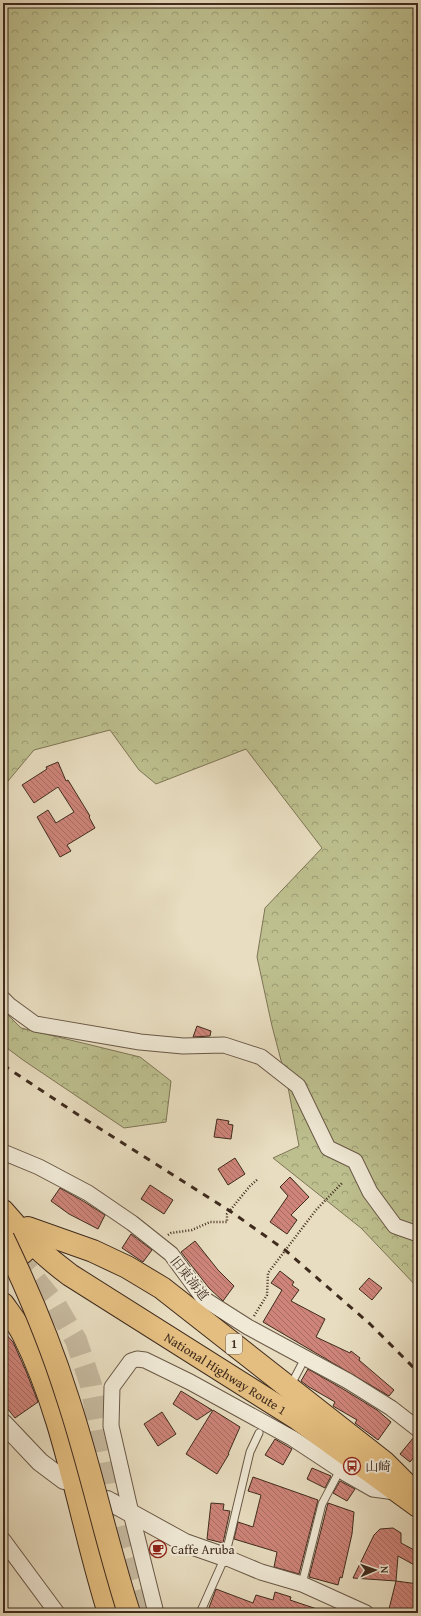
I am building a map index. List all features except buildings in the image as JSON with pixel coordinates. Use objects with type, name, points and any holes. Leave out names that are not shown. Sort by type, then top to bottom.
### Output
[{"type":"highway","name":"National Highway Route 1","points":[[3,1211],[30,1236],[48,1259],[70,1275],[298,1420],[409,1494],[418,1506]]},
{"type":"highway","name":"National Highway Route 1","points":[[3,1225],[30,1236]]},
{"type":"highway","points":[[3,1258],[22,1252],[30,1236]]},
{"type":"highway","name":"1","points":[[30,1236],[93,1251],[127,1267],[162,1288],[385,1463],[409,1494]]},
{"type":"highway","points":[[3,1238],[44,1330],[68,1397],[129,1613]]},
{"type":"highway","points":[[3,1304],[23,1332],[39,1368],[59,1431],[109,1613]]},
{"type":"street","points":[[3,999],[8,1005],[35,1024],[140,1042],[183,1046],[224,1045],[261,1057],[298,1086],[328,1148],[355,1160],[370,1192],[395,1226],[418,1234]]},
{"type":"street","name":"旧東海道","points":[[3,1152],[39,1167],[88,1193],[171,1254],[204,1299],[248,1327],[348,1381],[391,1408],[418,1428]]},
{"type":"street","points":[[156,1613],[130,1513],[111,1426],[112,1387],[131,1361],[137,1359],[145,1360],[190,1382],[292,1438],[340,1470],[373,1489],[409,1494]]},
{"type":"street","points":[[3,1423],[40,1462],[64,1480]]},
{"type":"street","points":[[107,1500],[185,1543],[261,1572],[302,1584],[366,1613]]},
{"type":"street","points":[[3,1540],[57,1613]]},
{"type":"lane","points":[[294,1382],[305,1358]]},
{"type":"lane","points":[[200,1613],[225,1558],[250,1452],[259,1433]]},
{"type":"lane","points":[[302,1584],[322,1504],[340,1470]]},
{"type":"path","points":[[160,1245],[171,1233],[192,1230],[210,1222],[227,1222],[227,1214],[250,1186],[258,1179]]},
{"type":"path","points":[[248,1327],[267,1295],[268,1273],[316,1210],[342,1183]]},
{"type":"green space","points":[[3,3],[418,3],[418,1288],[361,1228],[273,1158],[299,1146],[288,1087],[272,1026],[257,957],[265,908],[322,848],[246,749],[156,784],[139,770],[110,730],[34,750],[3,787]]},
{"type":"green space","points":[[3,1010],[21,1028],[140,1057],[171,1081],[166,1122],[124,1128],[23,1060],[3,1045]]},
{"type":"tunnel","points":[[11,1259],[28,1271],[55,1304],[76,1340],[91,1385],[109,1486],[145,1613]]},
{"type":"railway","points":[[3,1065],[80,1116],[230,1211],[285,1250],[370,1324],[418,1372]]},
{"type":"place","name":"山崎","points":[[352,1466]]},
{"type":"place","name":"Caffe Aruba","points":[[158,1549]]}]
